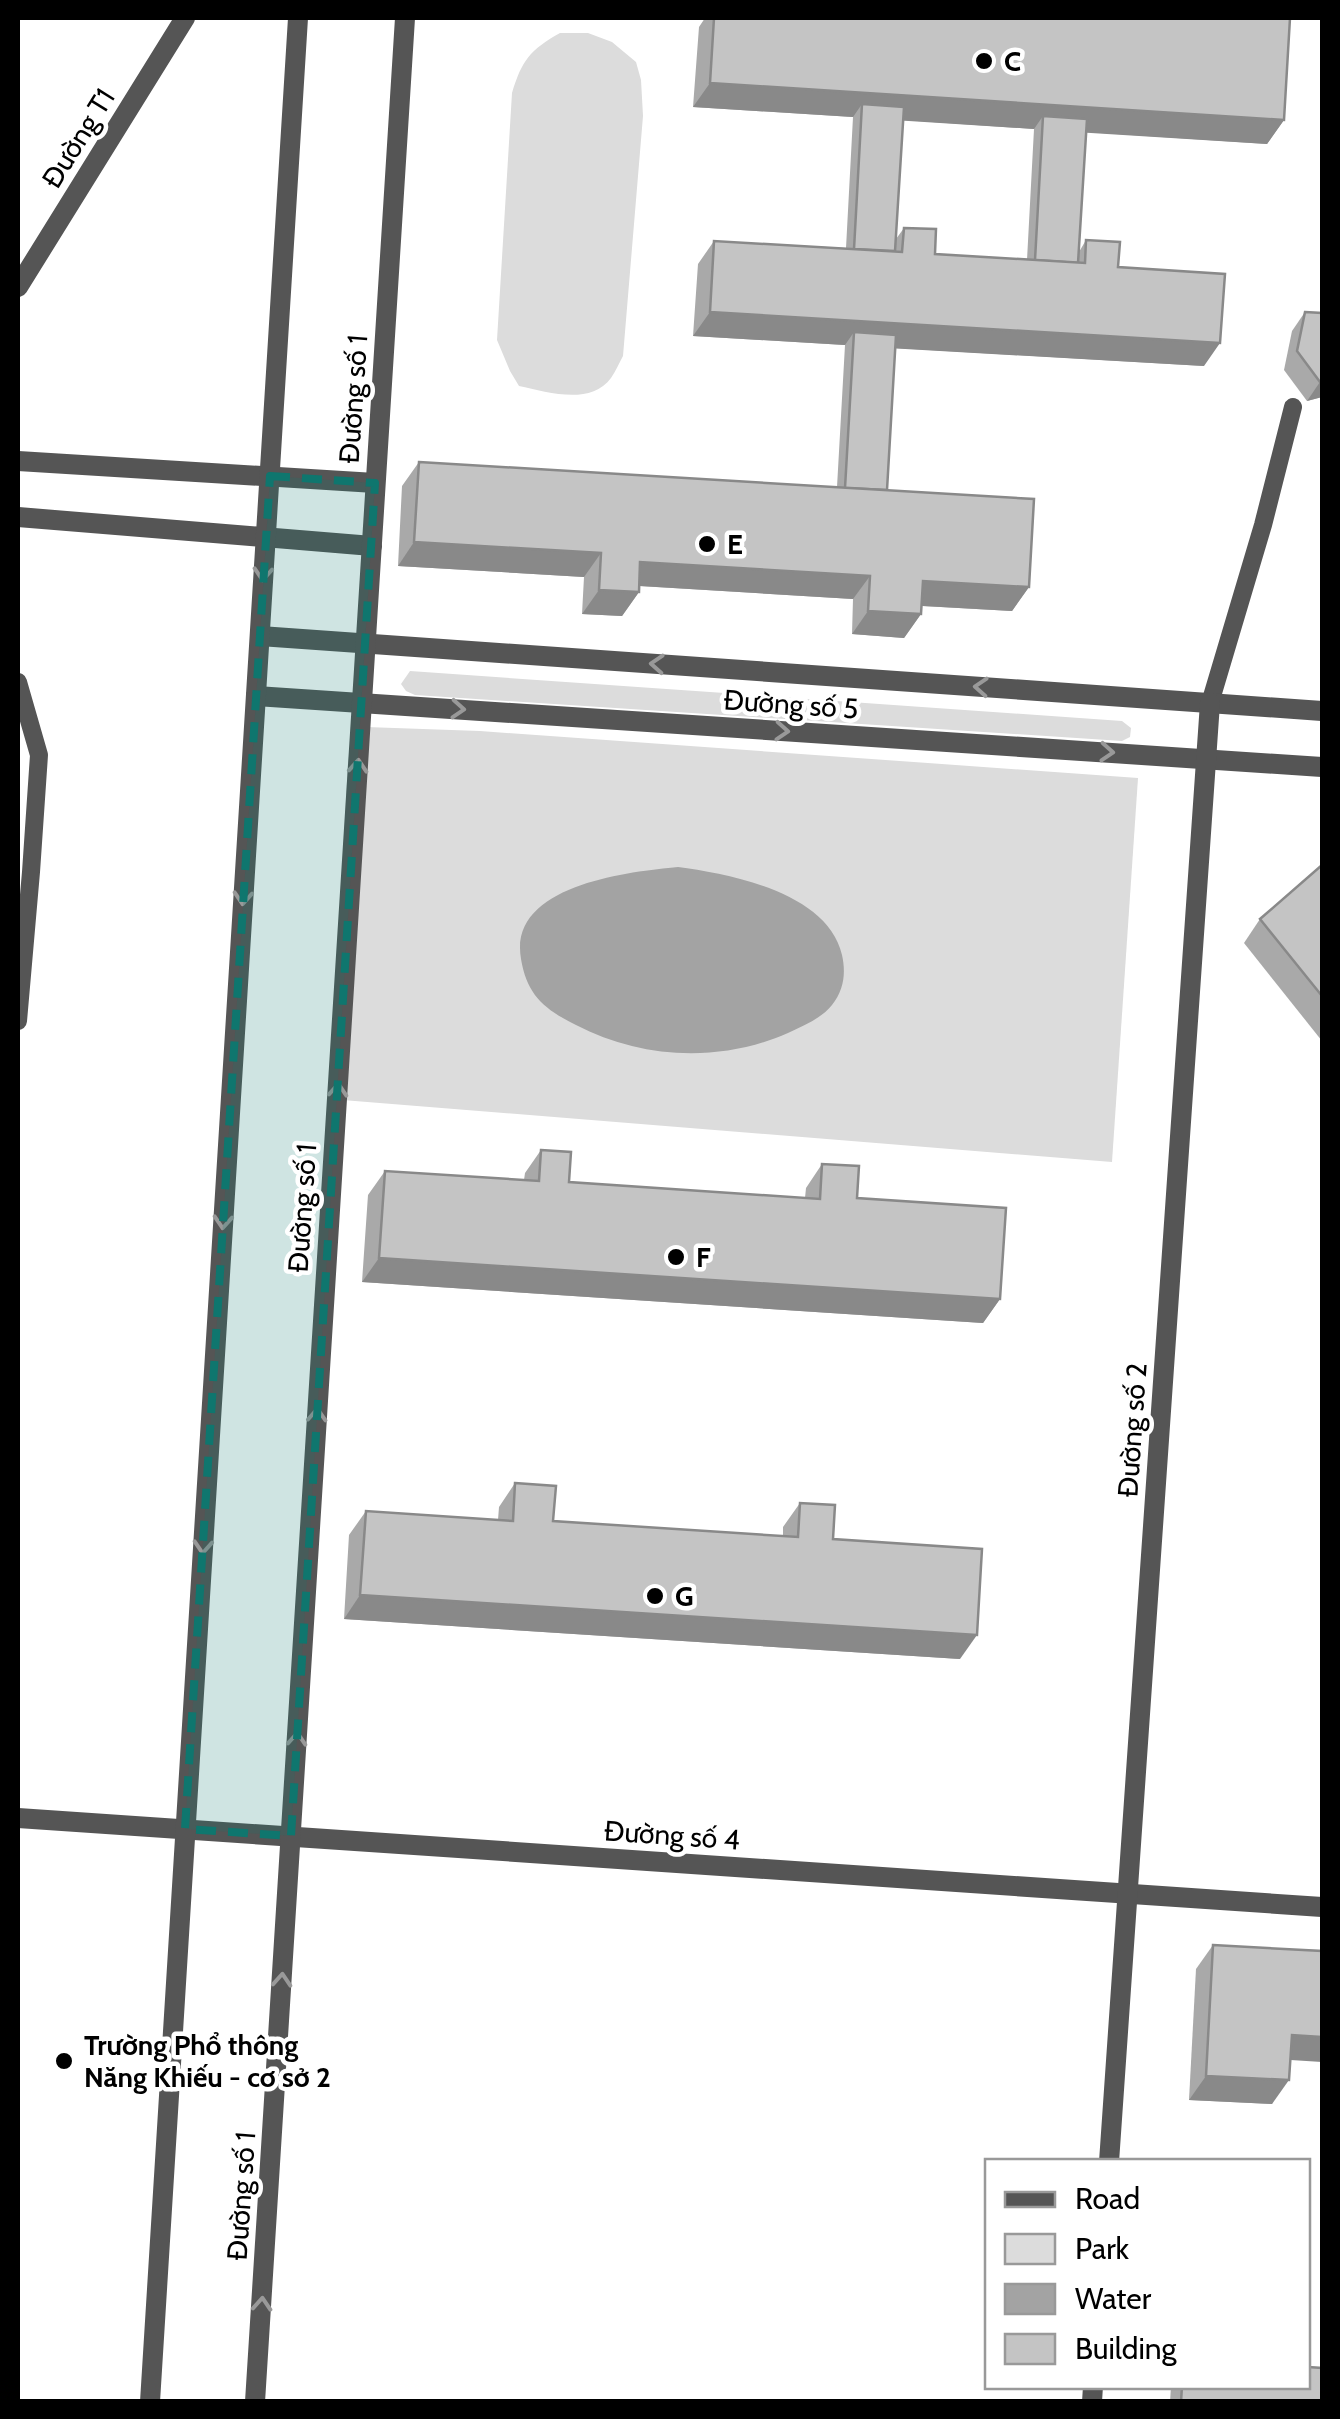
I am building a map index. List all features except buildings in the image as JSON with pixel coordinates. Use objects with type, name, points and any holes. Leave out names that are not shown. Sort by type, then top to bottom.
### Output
[{"type":"street","name":"Đường T1","points":[[18,288],[184,18]]},
{"type":"street","points":[[150,2402],[298,18]]},
{"type":"street","name":"Đường số 1","points":[[256,2402],[405,18]]},
{"type":"street","points":[[18,462],[376,483]]},
{"type":"street","points":[[18,517],[372,546]]},
{"type":"street","name":"Đường số 5","points":[[260,636],[1322,711]]},
{"type":"street","name":"Đường số 5","points":[[256,696],[1322,766]]},
{"type":"street","name":"Đường số 2","points":[[1109,2159],[1210,703]]},
{"type":"street","name":"Đường số 4","points":[[18,1818],[1322,1907]]},
{"type":"lane","points":[[1210,703],[1293,407]]},
{"type":"lane","points":[[18,682],[39,756],[18,1021]]},
{"type":"highlighted area","points":[[270,476],[375,483],[291,1836],[185,1829]]},
{"type":"green space","points":[[560,33],[588,33],[612,42],[636,62],[643,116],[623,356],[602,387],[568,395],[519,386],[497,340],[512,93],[528,57]]},
{"type":"green space","points":[[410,671],[1122,721],[1131,728],[1130,737],[1122,741],[415,695],[401,684]]},
{"type":"green space","points":[[366,727],[480,731],[1138,778],[1112,1162],[330,1099],[348,763],[352,735]]},
{"type":"water","points":[[678,867],[775,890],[818,916],[833,934],[843,962],[841,987],[828,1010],[762,1043],[708,1053],[681,1053],[627,1045],[546,1007],[528,982],[521,959],[522,934],[533,914],[576,887],[630,873]]},
{"type":"place","name":"C","points":[[984,61]]},
{"type":"place","name":"E","points":[[707,544]]},
{"type":"place","name":"F","points":[[676,1257]]},
{"type":"place","name":"G","points":[[655,1596]]},
{"type":"place","name":"Trường Phổ thông Năng Khiếu - cơ sở 2","points":[[64,2061]]}]
